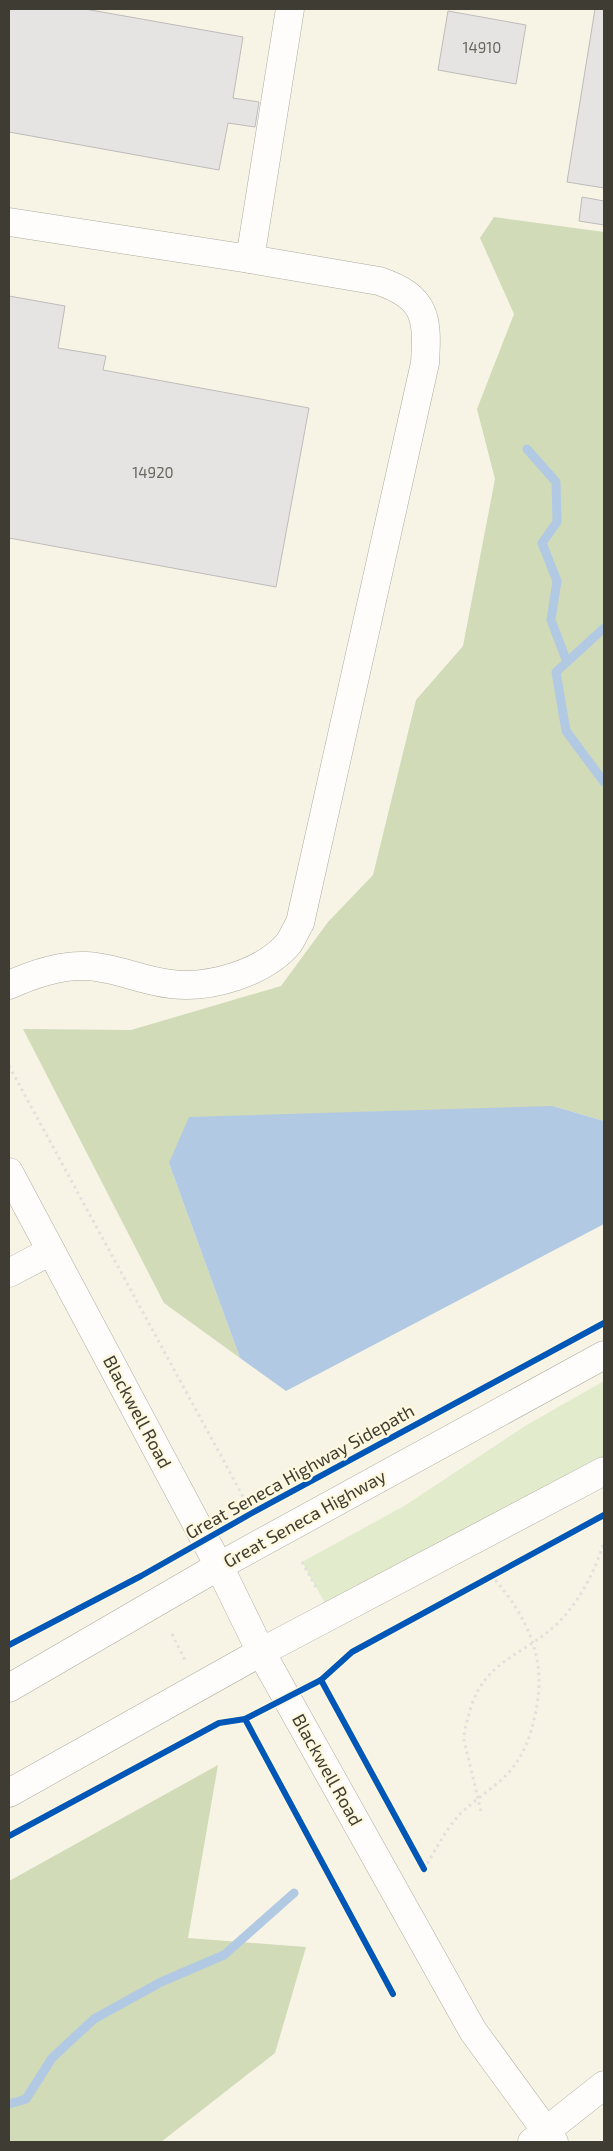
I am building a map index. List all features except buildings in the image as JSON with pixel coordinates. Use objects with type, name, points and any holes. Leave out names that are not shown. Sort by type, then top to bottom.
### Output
[{"type":"main road","points":[[250,259],[290,9]]},
{"type":"main road","points":[[9,222],[379,281],[396,287],[413,299],[424,316],[427,338],[425,363],[300,923],[289,942],[270,959],[224,981],[172,985],[111,969],[85,966],[58,970],[9,985]]},
{"type":"main road","name":"Blackwell Road","points":[[9,1172],[219,1566],[261,1652],[473,2031],[544,2139]]},
{"type":"main road","points":[[9,1273],[51,1251]]},
{"type":"main road","name":"Great Seneca Highway","points":[[9,1688],[219,1566],[604,1355]]},
{"type":"main road","points":[[9,1793],[261,1652],[604,1471]]},
{"type":"main road","points":[[544,2139],[604,2085]]},
{"type":"path","points":[[9,1066],[255,1511]]},
{"type":"path","points":[[481,1811],[464,1740],[464,1730],[475,1695],[483,1680],[496,1667],[558,1623],[585,1588],[604,1542]]},
{"type":"path","points":[[302,1562],[320,1595]]},
{"type":"path","points":[[484,1580],[501,1571]]},
{"type":"path","points":[[419,1861],[424,1869],[446,1832],[460,1815],[510,1771],[522,1753],[532,1731],[540,1678],[532,1643],[518,1610],[492,1576]]},
{"type":"path","points":[[172,1634],[186,1662]]},
{"type":"green space","points":[[494,217],[604,232],[604,1121],[553,1106],[169,1163],[240,1358],[164,1303],[23,1029],[131,1030],[281,986],[328,922],[373,875],[416,700],[463,646],[495,479],[477,409],[514,314],[480,238]]},
{"type":"green space","points":[[604,1381],[604,1456],[379,1578],[325,1603],[302,1562],[404,1506],[525,1426]]},
{"type":"green space","points":[[218,1765],[188,1938],[306,1947],[275,2053],[161,2142],[9,2142],[9,1881]]},
{"type":"water","points":[[553,1106],[604,1121],[604,1224],[286,1391],[240,1358],[169,1163],[189,1117]]},
{"type":"waterway","points":[[527,449],[556,482],[557,522],[542,543],[557,581],[551,620],[567,662]]},
{"type":"waterway","points":[[604,628],[556,672],[566,731],[604,782]]},
{"type":"waterway","points":[[9,2104],[26,2099],[52,2058],[94,2019],[161,1982],[224,1955],[294,1893]]},
{"type":"cycle path","name":"Great Seneca Highway Sidepath","points":[[9,1645],[141,1576],[252,1513],[604,1323]]},
{"type":"cycle path","points":[[9,1836],[219,1723],[245,1719],[321,1680],[352,1652],[604,1515]]},
{"type":"cycle path","points":[[321,1680],[424,1869]]},
{"type":"cycle path","points":[[245,1719],[393,1994]]}]
